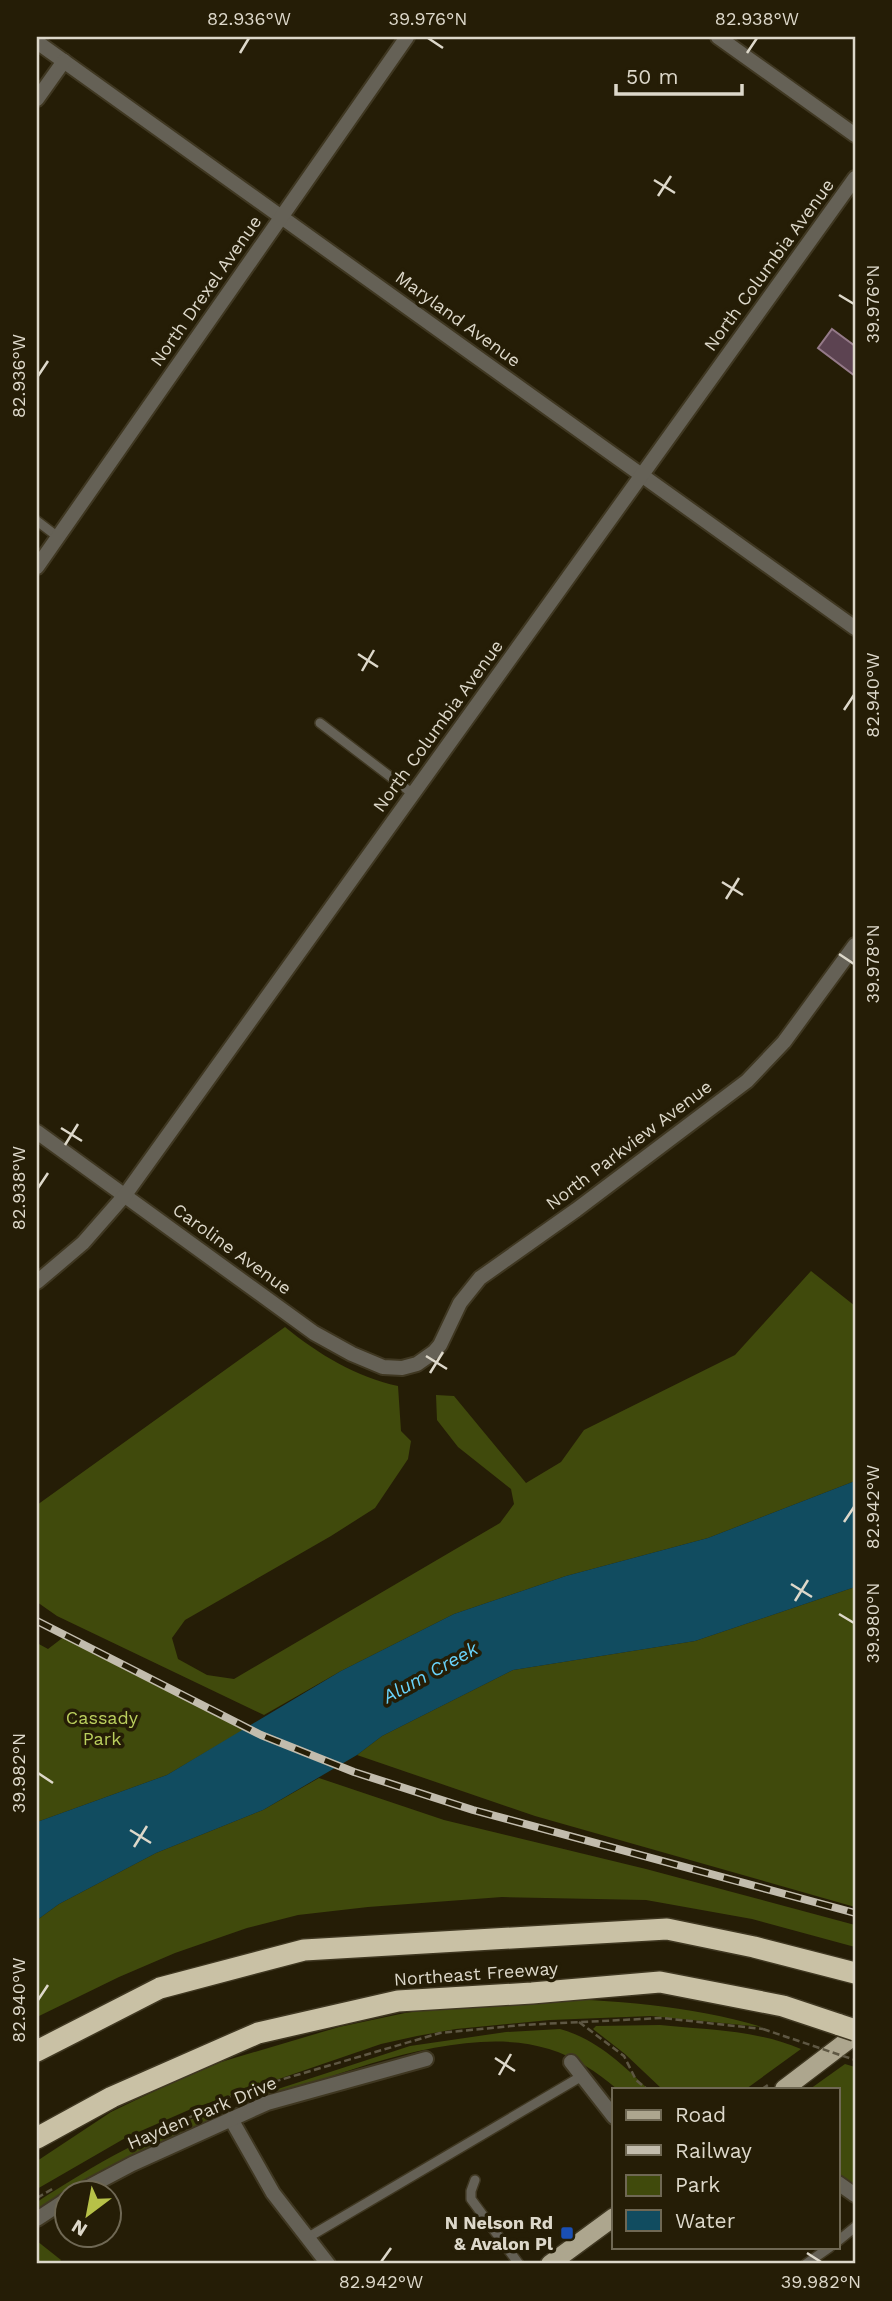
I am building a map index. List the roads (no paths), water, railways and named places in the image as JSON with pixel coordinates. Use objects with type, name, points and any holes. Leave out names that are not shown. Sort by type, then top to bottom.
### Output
[{"type":"highway","name":"Northeast Freeway","points":[[37,2051],[160,1988],[303,1950],[667,1929],[766,1950],[855,1973]]},
{"type":"highway","name":"Northeast Freeway","points":[[37,2138],[112,2097],[258,2033],[398,2001],[660,1982],[783,2006],[850,2030]]},
{"type":"highway","points":[[37,2037],[137,2000]]},
{"type":"highway","points":[[37,2146],[74,2119]]},
{"type":"main road","points":[[785,2088],[850,2030]]},
{"type":"main road","points":[[550,2264],[612,2218]]},
{"type":"street","name":"North Drexel Avenue","points":[[37,567],[407,37]]},
{"type":"street","points":[[718,37],[855,135]]},
{"type":"street","name":"Maryland Avenue","points":[[37,42],[855,628]]},
{"type":"street","points":[[37,99],[64,61]]},
{"type":"street","name":"North Columbia Avenue","points":[[37,1282],[83,1243],[125,1195],[855,178]]},
{"type":"street","name":"North Parkview Avenue","points":[[417,1364],[429,1357],[440,1345],[460,1303],[480,1278],[606,1188],[762,1068],[855,945]]},
{"type":"street","name":"Caroline Avenue","points":[[37,1132],[314,1333],[383,1367],[417,1364]]},
{"type":"street","name":"Hayden Park Drive","points":[[106,2178],[267,2104],[426,2059]]},
{"type":"street","points":[[571,2062],[612,2114]]},
{"type":"street","points":[[231,2119],[273,2193],[328,2264]]},
{"type":"street","points":[[840,2184],[855,2195]]},
{"type":"street","points":[[37,2219],[52,2209]]},
{"type":"lane","points":[[37,521],[58,537]]},
{"type":"lane","points":[[320,723],[413,794]]},
{"type":"lane","points":[[307,2238],[582,2076]]},
{"type":"lane","points":[[475,2180],[471,2199],[519,2264]]},
{"type":"lane","points":[[840,2239],[855,2227]]},
{"type":"lane","points":[[806,2264],[829,2248]]},
{"type":"water","name":"Alum Creek","points":[[855,1481],[855,1587],[695,1641],[513,1670],[382,1736],[357,1755],[263,1810],[156,1853],[59,1904],[37,1920],[37,1822],[167,1775],[341,1671],[454,1614],[566,1576],[708,1538]]},
{"type":"railway","points":[[37,1621],[261,1735],[354,1772],[473,1810],[855,1913]]},
{"type":"place","name":"N Nelson Rd & Avalon Pl","points":[[567,2233]]},
{"type":"park label","name":"Cassady Park","points":[[102,1728]]}]
